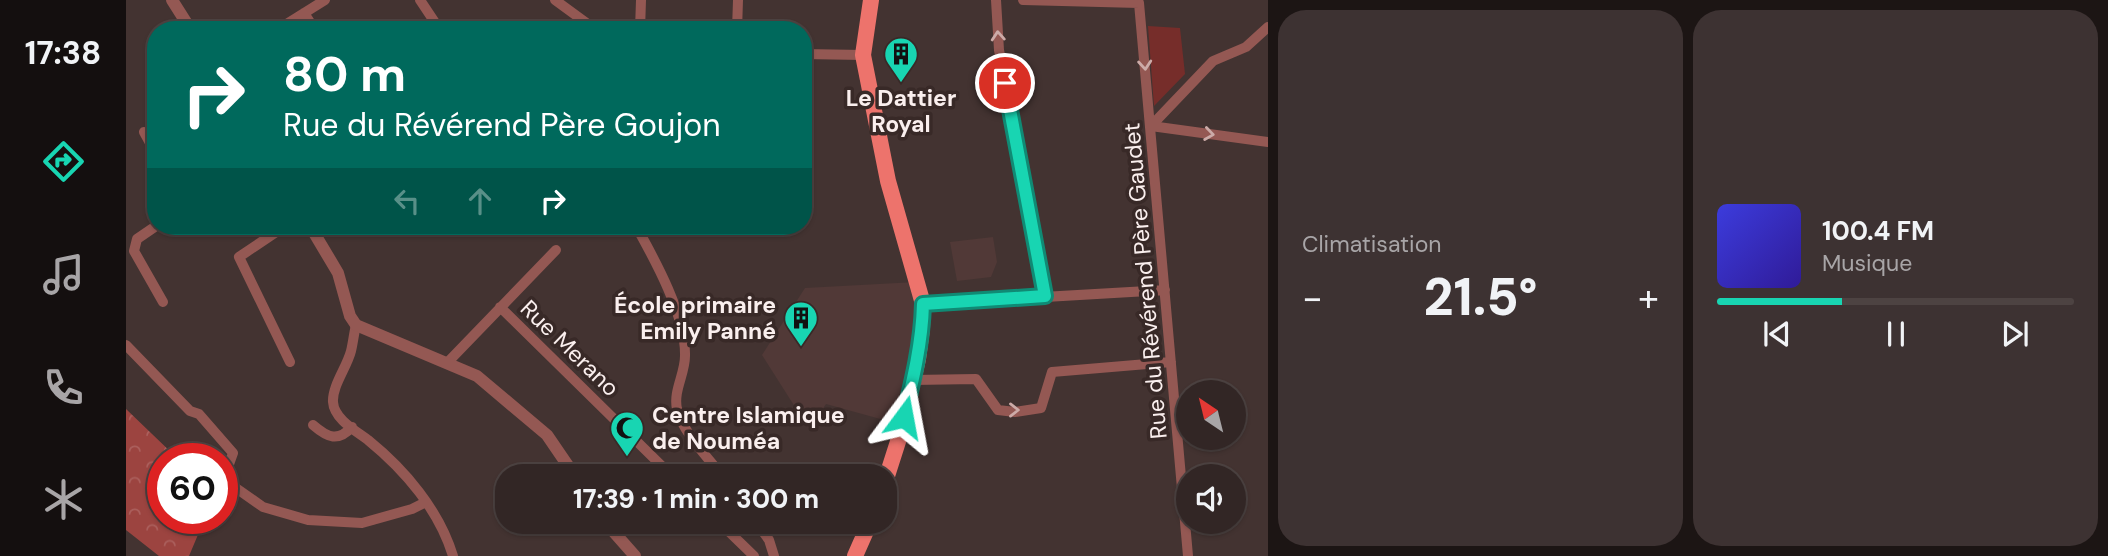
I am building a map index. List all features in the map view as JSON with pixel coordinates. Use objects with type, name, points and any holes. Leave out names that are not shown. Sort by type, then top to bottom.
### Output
[{"type":"main road","points":[[871,0],[863,55],[888,181],[923,304],[922,329],[913,380],[891,464]]},
{"type":"main road","points":[[855,556],[865,534]]},
{"type":"street","points":[[172,0],[185,21]]},
{"type":"street","points":[[291,21],[325,0]]},
{"type":"street","points":[[420,0],[434,21]]},
{"type":"street","points":[[555,0],[584,21]]},
{"type":"street","points":[[640,21],[641,0]]},
{"type":"street","points":[[737,21],[738,0]]},
{"type":"street","points":[[996,0],[999,50],[1045,296]]},
{"type":"street","name":"Rue du Révérend Père Gaudet","points":[[1023,0],[1139,3],[1188,556]]},
{"type":"street","points":[[304,13],[309,21]]},
{"type":"street","points":[[1151,126],[1213,61],[1246,47],[1268,27]]},
{"type":"street","points":[[812,54],[863,55]]},
{"type":"street","points":[[1151,126],[1268,142]]},
{"type":"street","points":[[144,132],[147,137]]},
{"type":"street","points":[[147,232],[137,239],[134,251],[163,302]]},
{"type":"street","points":[[272,235],[239,257],[290,362]]},
{"type":"street","points":[[316,235],[338,273],[350,316],[356,325],[477,376],[547,435],[567,464]]},
{"type":"street","points":[[641,235],[657,264],[678,316],[685,355],[676,397],[677,411],[713,464]]},
{"type":"street","name":"Rue Merano","points":[[447,363],[556,250]]},
{"type":"street","points":[[923,304],[1165,290]]},
{"type":"street","name":"Rue Merano","points":[[500,307],[660,464]]},
{"type":"street","points":[[356,325],[351,352],[333,402],[339,416],[394,461],[426,502],[449,541],[453,556]]},
{"type":"street","points":[[126,345],[190,411],[199,414],[233,453],[224,478],[263,507],[308,520],[362,523],[412,509],[426,502]]},
{"type":"street","points":[[913,380],[976,379],[998,410],[1015,412],[1041,408],[1052,372],[1171,362]]},
{"type":"street","points":[[313,425],[327,435],[338,438],[344,436],[352,427]]},
{"type":"street","points":[[616,534],[635,556]]},
{"type":"street","points":[[731,534],[754,556]]},
{"type":"street","points":[[765,534],[774,556]]},
{"type":"shaded area","points":[[1148,26],[1180,28],[1185,74],[1154,106]]},
{"type":"shaded area","points":[[993,237],[997,262],[991,277],[957,281],[950,242]]},
{"type":"shaded area","points":[[916,282],[923,304],[902,425],[826,404],[809,429],[762,355],[805,288]]},
{"type":"green space","points":[[126,409],[161,443],[147,443],[147,534],[198,534],[189,556],[159,556],[126,530]]},
{"type":"place","name":"Le Dattier Royal","points":[[901,84]]},
{"type":"place","name":"École primaire Emily Panné","points":[[801,348]]},
{"type":"place","name":"Centre Islamique de Nouméa","points":[[627,458]]},
{"type":"route","points":[[904,417],[918,359],[923,304],[1045,296],[1005,83]]}]
